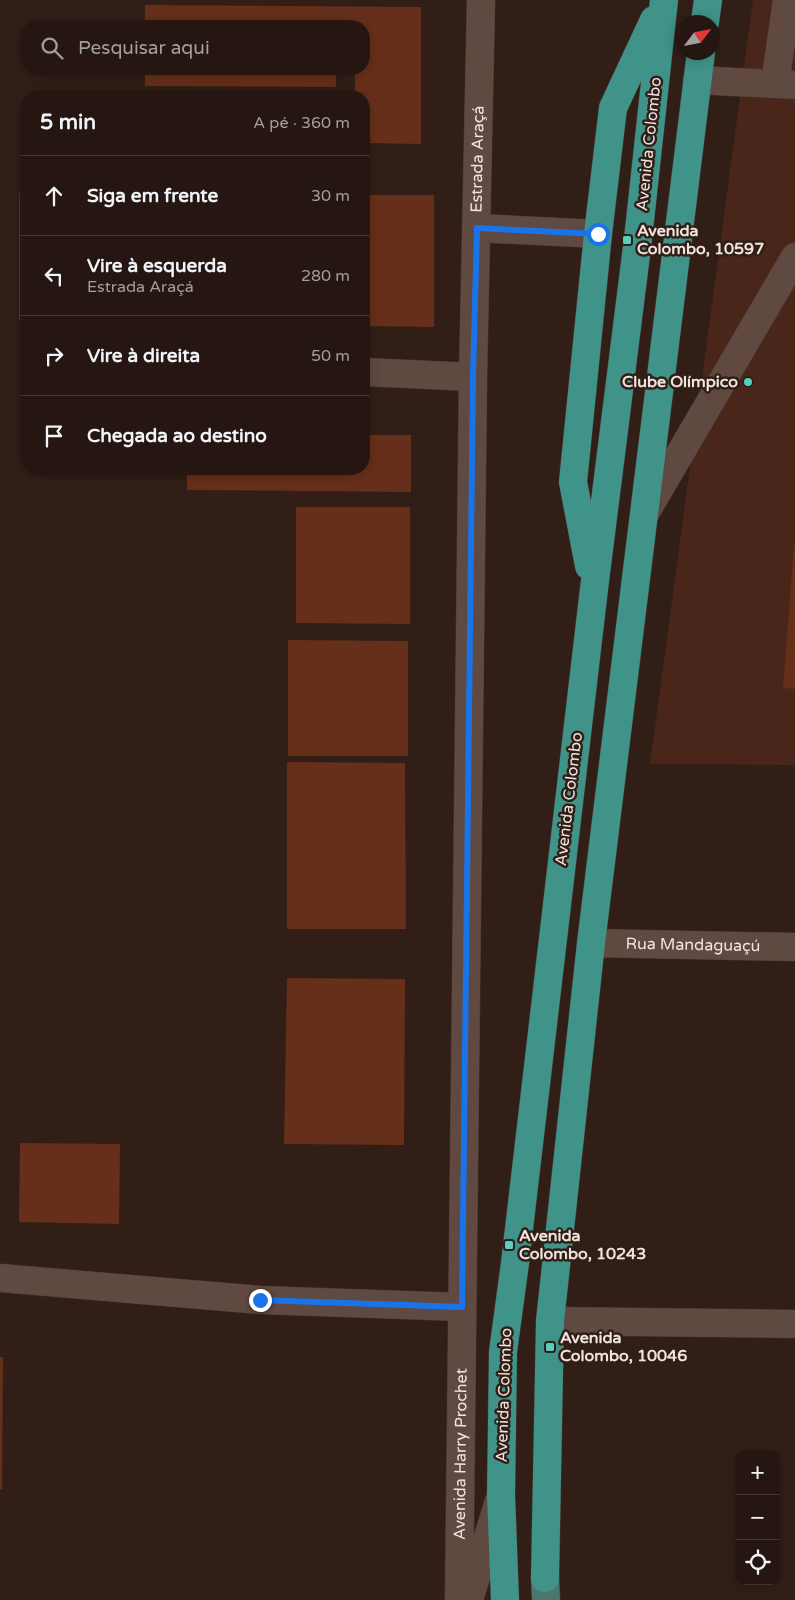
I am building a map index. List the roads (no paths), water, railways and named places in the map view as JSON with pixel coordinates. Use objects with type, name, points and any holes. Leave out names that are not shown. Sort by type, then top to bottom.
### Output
[{"type":"highway","points":[[594,589],[573,482],[598,234],[614,108],[664,0]]},
{"type":"highway","name":"Avenida Colombo","points":[[505,1600],[501,1495],[503,1352],[594,589],[638,239],[664,0]]},
{"type":"highway","points":[[706,15],[708,0]]},
{"type":"highway","points":[[546,1589],[550,1321],[591,943],[700,60]]},
{"type":"street","name":"Estrada Araçá","points":[[462,1307],[473,377],[481,0]]},
{"type":"street","points":[[697,80],[785,84],[787,0]]},
{"type":"street","points":[[477,228],[598,234]]},
{"type":"street","points":[[644,515],[795,257]]},
{"type":"street","points":[[370,372],[473,377]]},
{"type":"street","name":"Rua Mandaguaçú","points":[[591,943],[795,947]]},
{"type":"street","points":[[0,1278],[260,1300],[462,1307]]},
{"type":"street","name":"Avenida Harry Prochet","points":[[459,1600],[462,1307]]},
{"type":"street","points":[[550,1321],[795,1324]]},
{"type":"street","points":[[469,1600],[501,1495]]},
{"type":"place","name":"Avenida Colombo, 10597","points":[[627,240]]},
{"type":"place","name":"Clube Olímpico","points":[[748,382]]},
{"type":"place","name":"Avenida Colombo, 10243","points":[[509,1245]]},
{"type":"place","name":"Avenida Colombo, 10046","points":[[550,1347]]}]
